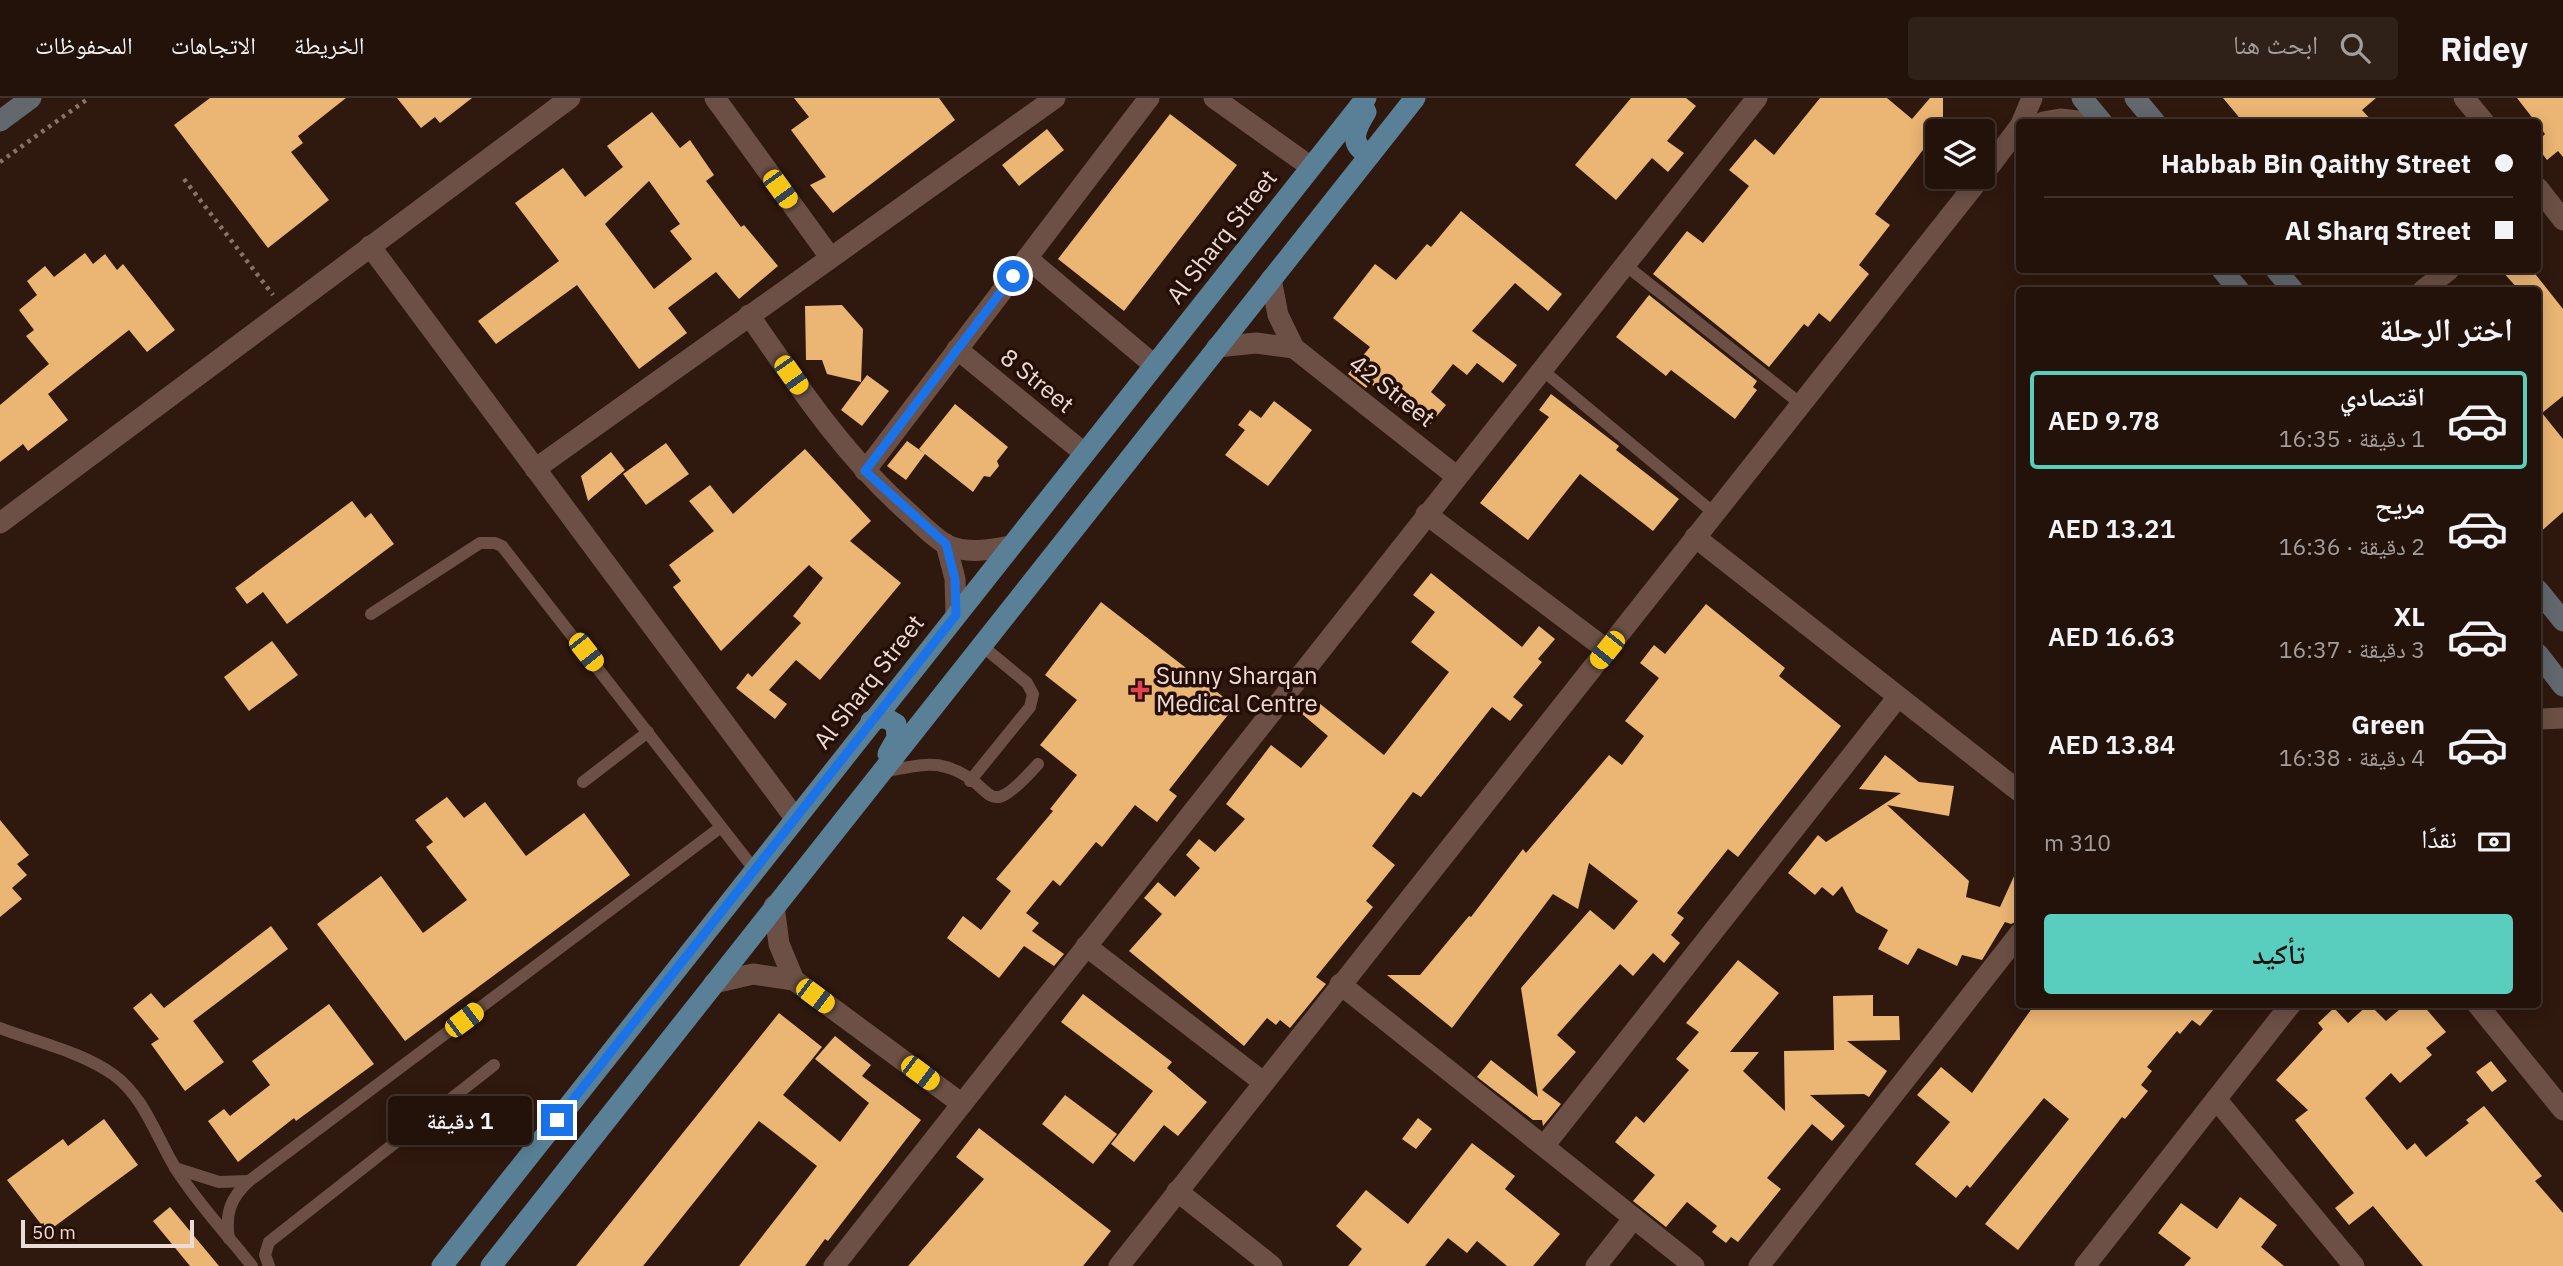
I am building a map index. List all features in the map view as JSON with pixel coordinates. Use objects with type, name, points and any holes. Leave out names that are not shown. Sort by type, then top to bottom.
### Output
[{"type":"main road","name":"Al Sharq Street","points":[[442,1266],[1366,98]]},
{"type":"main road","points":[[1370,155],[1362,152],[1354,138],[1355,129],[1375,98]]},
{"type":"main road","points":[[491,1266],[1415,98]]},
{"type":"main road","points":[[871,721],[884,717],[895,724],[898,731],[878,776]]},
{"type":"street","points":[[0,121],[31,98]]},
{"type":"street","points":[[0,523],[570,98]]},
{"type":"street","points":[[715,98],[830,257]]},
{"type":"street","points":[[535,469],[1055,98]]},
{"type":"street","points":[[865,471],[1149,98]]},
{"type":"street","points":[[1214,98],[1311,167]]},
{"type":"street","points":[[834,1266],[1756,98]]},
{"type":"street","points":[[2023,119],[2032,98]]},
{"type":"street","points":[[2082,98],[2100,119]]},
{"type":"street","points":[[2135,98],[2152,119]]},
{"type":"street","points":[[2464,98],[2482,119]]},
{"type":"street","points":[[1995,159],[2016,133]]},
{"type":"street","points":[[1119,1266],[1972,189]]},
{"type":"street","points":[[2541,195],[2563,220]]},
{"type":"street","points":[[370,246],[795,818]]},
{"type":"street","points":[[1027,258],[1154,365]]},
{"type":"street","points":[[2225,273],[2236,287]]},
{"type":"street","points":[[2279,273],[2290,287]]},
{"type":"street","points":[[2427,287],[2445,273]]},
{"type":"street","name":"42 Street","points":[[1271,279],[1278,315],[1294,348],[1456,476]]},
{"type":"street","points":[[749,315],[818,415],[865,471],[946,544],[978,550],[1010,546]]},
{"type":"street","points":[[1217,347],[1256,343],[1294,348]]},
{"type":"street","name":"8 Street","points":[[957,349],[1084,453]]},
{"type":"street","points":[[1426,514],[1607,650]]},
{"type":"street","points":[[1695,537],[2016,789]]},
{"type":"street","points":[[946,544],[955,579],[956,615]]},
{"type":"street","points":[[2541,594],[2563,621]]},
{"type":"street","points":[[2541,658],[2563,686]]},
{"type":"street","points":[[1544,1146],[1898,697]]},
{"type":"street","points":[[2541,719],[2563,718]]},
{"type":"street","points":[[774,906],[779,944],[794,980]]},
{"type":"street","points":[[1759,1266],[2016,938]]},
{"type":"street","points":[[1086,946],[1263,1082]]},
{"type":"street","points":[[713,983],[753,974],[794,980],[962,1104]]},
{"type":"street","points":[[1340,984],[1694,1266]]},
{"type":"street","points":[[2085,1266],[2288,1008]]},
{"type":"street","points":[[2480,1008],[2563,1110]]},
{"type":"street","points":[[2216,1099],[2354,1266]]},
{"type":"street","points":[[1177,1191],[1272,1266]]},
{"type":"street","points":[[1596,1266],[1634,1218]]},
{"type":"lane","points":[[1624,264],[1801,404]]},
{"type":"lane","points":[[1541,369],[1714,513]]},
{"type":"lane","points":[[371,614],[480,543],[495,543],[508,551],[754,869]]},
{"type":"lane","points":[[970,782],[1030,707],[1033,694],[1027,683],[981,646]]},
{"type":"lane","points":[[583,782],[648,732]]},
{"type":"lane","points":[[878,776],[934,765],[950,768],[991,796],[1007,796],[1038,764]]},
{"type":"lane","points":[[229,1239],[226,1223],[229,1207],[237,1192],[249,1181],[721,827]]},
{"type":"lane","points":[[0,1028],[99,1066],[125,1083],[144,1108],[175,1168],[252,1266]]},
{"type":"lane","points":[[269,1266],[265,1255],[269,1242],[494,1065]]},
{"type":"lane","points":[[175,1168],[219,1182],[249,1181]]},
{"type":"path","points":[[0,162],[89,98]]},
{"type":"path","points":[[184,179],[284,310]]},
{"type":"building","points":[[210,98],[346,98],[298,136],[303,143],[291,152],[329,200],[268,248],[174,125]]},
{"type":"building","points":[[397,98],[472,98],[440,123],[435,117],[421,128]]},
{"type":"building","points":[[794,98],[939,98],[955,120],[833,213],[810,185],[826,177],[791,130],[809,117]]},
{"type":"building","points":[[1631,98],[1686,98],[1696,106],[1667,141],[1684,153],[1668,172],[1652,158],[1616,200],[1575,165]]},
{"type":"building","points":[[1820,98],[1887,98],[1912,119],[1930,98],[1943,98],[1943,119],[1925,119],[1925,147],[1875,214],[1890,225],[1859,265],[1869,274],[1830,322],[1819,313],[1808,327],[1804,324],[1769,367],[1653,274],[1687,231],[1703,243],[1749,186],[1729,170],[1755,139],[1774,155]]},
{"type":"building","points":[[2223,98],[2376,98],[2362,110],[2370,119],[2240,119]]},
{"type":"building","points":[[2517,98],[2563,98],[2563,157],[2558,151],[2547,160],[2541,152],[2541,138],[2545,134],[2541,129],[2541,119],[2533,119]]},
{"type":"building","points":[[652,112],[680,148],[690,140],[714,175],[706,181],[741,227],[744,225],[778,266],[739,299],[716,272],[668,308],[687,333],[639,369],[577,285],[496,344],[478,321],[559,261],[515,203],[563,168],[585,197],[623,167],[607,146]],"holes":[[[649,181],[680,224],[670,231],[692,259],[654,289],[605,224]]]},
{"type":"building","points":[[1170,114],[1237,165],[1124,311],[1058,259]]},
{"type":"building","points":[[1047,129],[1064,150],[1019,186],[1002,165]]},
{"type":"building","points":[[1461,211],[1562,294],[1548,311],[1515,283],[1472,331],[1517,365],[1503,383],[1477,363],[1467,375],[1453,364],[1431,392],[1446,405],[1426,429],[1370,383],[1366,388],[1348,374],[1370,347],[1333,318],[1375,264],[1396,280],[1427,244],[1431,247]]},
{"type":"building","points":[[85,253],[93,264],[105,254],[117,270],[123,264],[175,330],[147,352],[129,330],[48,394],[68,420],[28,451],[23,444],[0,462],[0,405],[49,364],[26,336],[34,330],[19,310],[37,295],[27,281],[45,266],[54,277]]},
{"type":"building","points":[[2504,273],[2534,273],[2563,309],[2563,396],[2542,413],[2563,439],[2563,512],[2541,531],[2541,287],[2516,287]]},
{"type":"building","points":[[1649,295],[1757,381],[1753,387],[1757,390],[1735,419],[1671,370],[1666,376],[1616,337]]},
{"type":"building","points":[[842,305],[863,329],[861,382],[827,374],[822,360],[806,360],[805,306]]},
{"type":"building","points":[[867,375],[889,391],[862,426],[841,410]]},
{"type":"building","points":[[1551,394],[1619,446],[1616,450],[1679,499],[1653,531],[1580,474],[1528,540],[1480,503],[1549,417],[1539,410]]},
{"type":"building","points":[[1274,401],[1312,430],[1268,486],[1225,455],[1245,430],[1238,425],[1250,410],[1261,418]]},
{"type":"building","points":[[955,404],[1008,447],[997,461],[999,466],[990,477],[984,476],[973,492],[925,454],[906,480],[887,466],[907,441],[924,453],[919,449]]},
{"type":"building","points":[[666,443],[689,474],[646,505],[623,474]]},
{"type":"building","points":[[805,449],[871,521],[850,541],[901,583],[820,680],[796,660],[769,690],[787,704],[775,719],[736,688],[748,673],[752,677],[801,623],[793,616],[823,578],[809,565],[721,651],[673,587],[681,581],[669,565],[714,531],[689,501],[710,485],[733,514]]},
{"type":"building","points":[[611,452],[625,470],[588,501],[581,476]]},
{"type":"building","points":[[352,501],[365,518],[371,513],[394,544],[287,624],[263,592],[247,604],[235,588]]},
{"type":"building","points":[[1431,573],[1522,647],[1539,626],[1555,639],[1538,659],[1542,662],[1513,697],[1523,705],[1510,721],[1492,707],[1421,797],[1413,792],[1372,846],[1395,865],[1366,901],[1373,907],[1316,977],[1326,984],[1290,1028],[1280,1020],[1276,1025],[1267,1018],[1244,1046],[1129,951],[1162,914],[1144,898],[1158,882],[1175,897],[1200,868],[1186,855],[1199,839],[1215,852],[1245,819],[1226,804],[1271,745],[1301,768],[1328,736],[1302,714],[1314,699],[1384,755],[1449,672],[1411,642],[1435,612],[1413,595]]},
{"type":"building","points":[[1101,602],[1235,706],[1169,790],[1177,796],[1157,822],[1135,805],[1102,847],[1096,842],[1060,886],[1053,880],[1026,913],[1039,923],[1032,931],[1064,954],[1054,966],[1024,946],[999,978],[947,938],[963,916],[981,930],[1011,891],[996,879],[1053,811],[1050,809],[1077,775],[1040,745],[1077,700],[1045,675]]},
{"type":"building","points":[[1706,604],[1785,668],[1779,676],[1841,726],[1738,857],[1728,849],[1677,913],[1684,918],[1671,935],[1680,943],[1664,963],[1653,953],[1633,976],[1620,964],[1557,1035],[1576,1052],[1542,1090],[1561,1104],[1543,1126],[1542,1120],[1533,1120],[1477,1077],[1491,1060],[1538,1097],[1521,988],[1590,910],[1614,930],[1638,901],[1589,863],[1578,909],[1553,894],[1452,1028],[1387,975],[1420,975],[1469,916],[1471,917],[1523,849],[1526,853],[1609,755],[1622,765],[1644,736],[1625,721],[1659,678],[1640,663],[1654,645],[1665,654]]},
{"type":"building","points":[[272,641],[298,675],[249,711],[224,677]]},
{"type":"building","points":[[1885,755],[1919,782],[1954,786],[1949,816],[1887,805],[1969,881],[1966,897],[2000,907],[2016,872],[2016,922],[2011,924],[2005,922],[1982,960],[1962,955],[1957,966],[1918,948],[1908,965],[1878,949],[1888,930],[1856,912],[1842,886],[1833,896],[1822,887],[1815,895],[1788,873],[1818,835],[1826,842],[1901,793],[1859,789]]},
{"type":"building","points":[[447,797],[464,818],[485,802],[526,856],[584,813],[630,875],[405,1041],[317,924],[381,876],[423,933],[467,900],[426,847],[433,842],[415,820]]},
{"type":"building","points":[[0,820],[29,855],[17,864],[27,875],[12,888],[22,899],[0,917]]},
{"type":"building","points":[[271,926],[288,949],[193,1021],[224,1062],[185,1091],[151,1044],[159,1039],[133,1008],[151,993],[164,1008]]},
{"type":"building","points":[[1738,960],[1779,993],[1730,1052],[1759,1052],[1743,1071],[1785,1111],[1784,1051],[1834,1050],[1833,996],[1873,995],[1873,1016],[1899,1016],[1900,1040],[1847,1041],[1887,1071],[1869,1097],[1864,1094],[1810,1095],[1845,1126],[1832,1141],[1812,1124],[1767,1178],[1781,1189],[1738,1242],[1731,1237],[1726,1243],[1712,1232],[1717,1226],[1687,1202],[1666,1227],[1633,1201],[1655,1175],[1615,1142],[1636,1116],[1644,1123],[1689,1070],[1676,1059],[1699,1032],[1686,1023]]},
{"type":"building","points":[[1083,994],[1172,1062],[1167,1068],[1207,1102],[1178,1136],[1164,1125],[1134,1162],[1111,1144],[1153,1091],[1061,1022]]},
{"type":"building","points":[[329,1004],[374,1064],[296,1121],[294,1118],[238,1162],[208,1121],[224,1109],[230,1116],[270,1085],[252,1061]]},
{"type":"building","points":[[2032,1008],[2215,1008],[2200,1026],[2192,1020],[2180,1034],[2177,1031],[2147,1067],[2152,1071],[2141,1085],[2148,1091],[2125,1119],[2122,1117],[2018,1250],[1985,1224],[2069,1119],[2044,1098],[1970,1188],[1967,1185],[1956,1198],[1915,1164],[1950,1122],[1917,1095],[1941,1067],[1972,1093]]},
{"type":"building","points":[[2334,1008],[2348,1023],[2365,1008],[2373,1008],[2386,1021],[2401,1008],[2425,1008],[2446,1032],[2426,1048],[2432,1055],[2400,1083],[2391,1073],[2365,1098],[2407,1150],[2415,1143],[2426,1157],[2469,1123],[2466,1120],[2484,1106],[2542,1176],[2535,1181],[2563,1213],[2563,1266],[2423,1266],[2373,1206],[2349,1225],[2335,1208],[2354,1193],[2295,1120],[2308,1110],[2276,1080],[2323,1029],[2318,1023]]},
{"type":"building","points":[[779,1013],[822,1047],[783,1095],[840,1142],[869,1103],[815,1059],[835,1036],[871,1065],[862,1076],[921,1120],[828,1241],[825,1239],[805,1266],[739,1266],[817,1166],[759,1121],[643,1266],[576,1266]]},
{"type":"building","points":[[2491,1061],[2507,1081],[2492,1092],[2476,1072]]},
{"type":"building","points":[[1065,1095],[1117,1134],[1093,1164],[1042,1124]]},
{"type":"building","points":[[1418,1118],[1432,1129],[1416,1149],[1402,1139]]},
{"type":"building","points":[[104,1119],[138,1165],[47,1232],[7,1180],[63,1139],[68,1146]]},
{"type":"building","points":[[979,1128],[1111,1231],[1083,1266],[908,1266],[984,1179],[956,1157]]},
{"type":"building","points":[[1472,1143],[1515,1176],[1505,1189],[1560,1234],[1533,1266],[1507,1266],[1477,1241],[1467,1253],[1448,1238],[1425,1266],[1348,1266],[1362,1249],[1336,1226],[1366,1190],[1408,1224]]},
{"type":"building","points":[[2240,1197],[2277,1225],[2261,1247],[2284,1266],[2184,1266],[2191,1258],[2158,1233],[2181,1203],[2217,1229]]},
{"type":"building","points":[[170,1207],[219,1266],[190,1266],[153,1221]]},
{"type":"place","name":"Sunny Sharqan Medical Centre","points":[[1140,690]]},
{"type":"route","points":[[557,1120],[956,615],[955,579],[946,544],[890,497],[865,471],[1013,276]]}]
